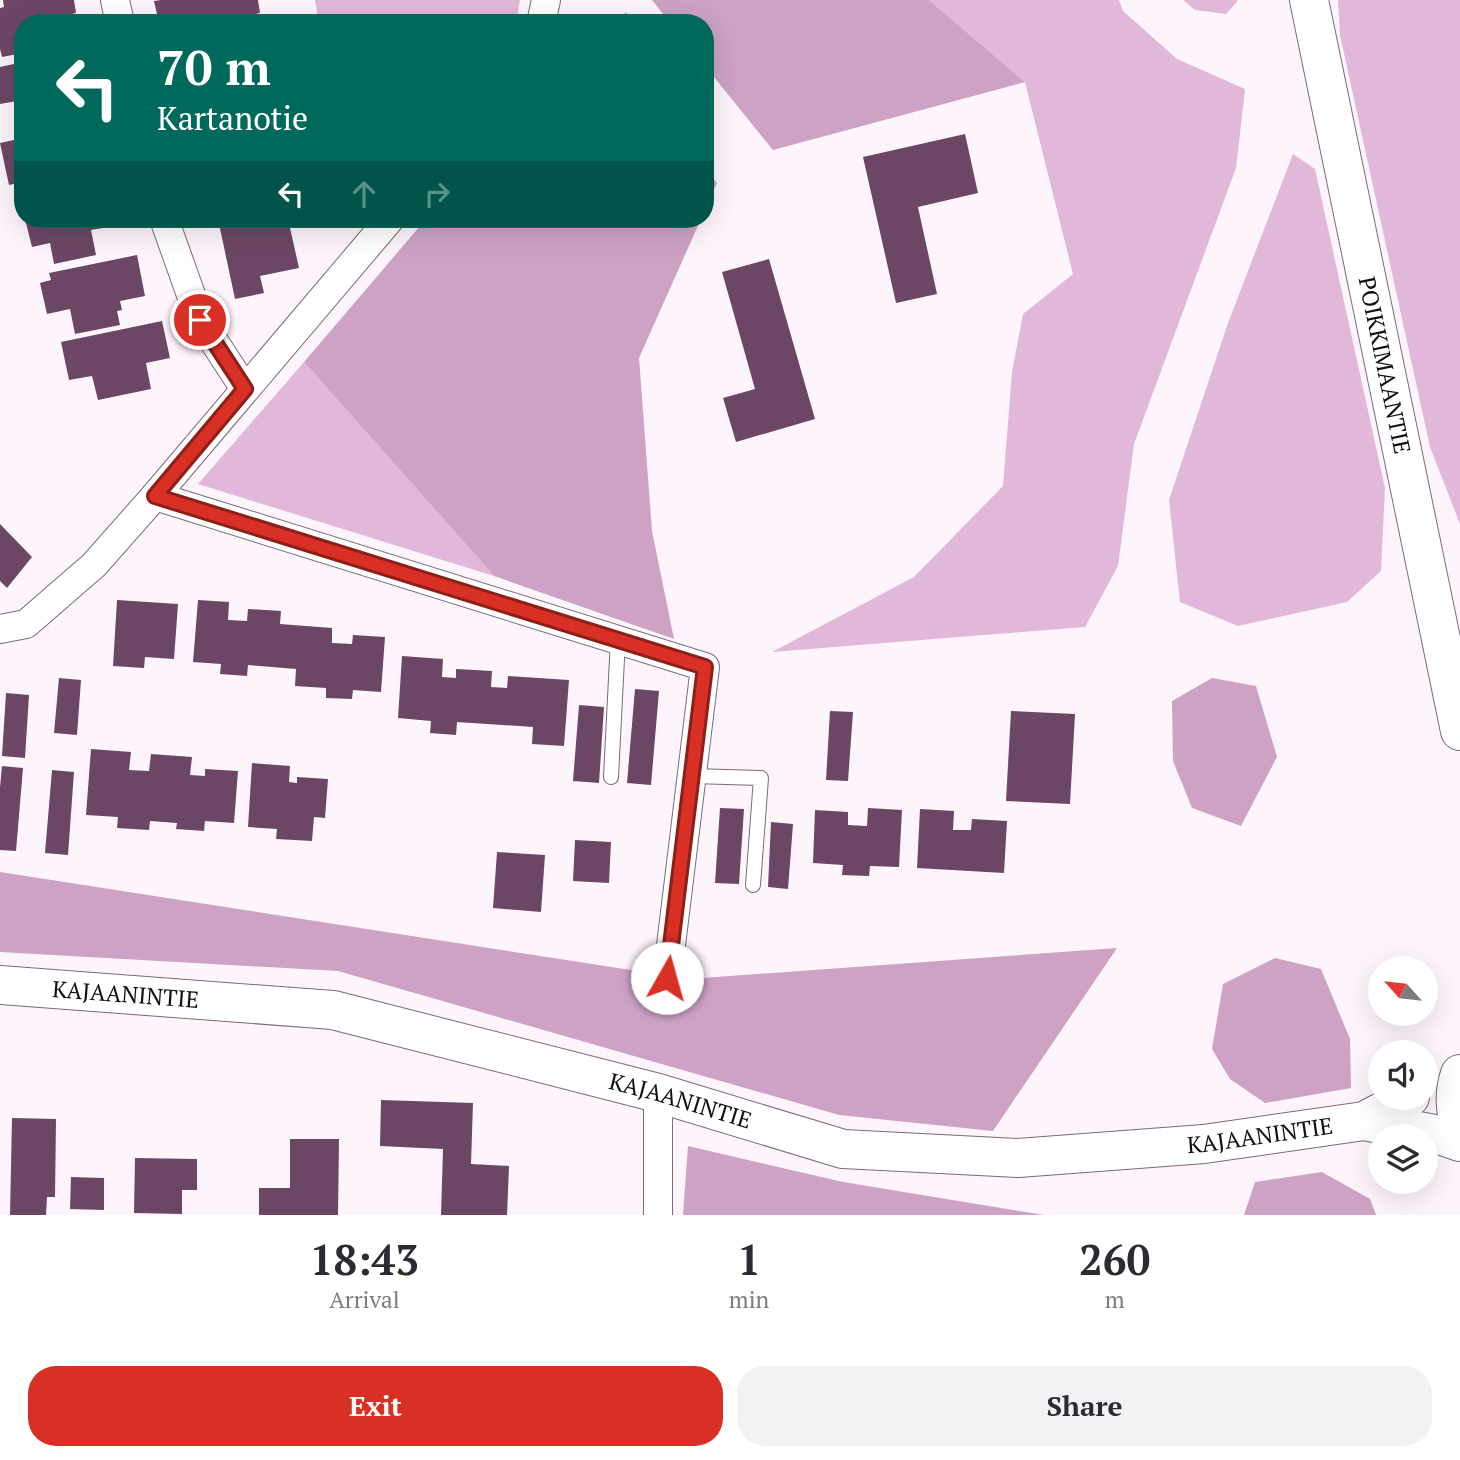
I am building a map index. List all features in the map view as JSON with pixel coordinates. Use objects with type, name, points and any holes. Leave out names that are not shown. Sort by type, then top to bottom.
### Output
[{"type":"main road","name":"POIKKIMAANTIE","points":[[1309,0],[1460,731]]},
{"type":"main road","name":"KAJAANINTIE","points":[[0,985],[333,1010],[658,1093],[843,1149],[1018,1158],[1205,1143],[1364,1121],[1440,1135],[1460,1142]]},
{"type":"main road","points":[[1438,1083],[1460,1068]]},
{"type":"main road","points":[[1460,1074],[1455,1093],[1455,1107],[1460,1125]]},
{"type":"main road","name":"KAJAANINTIE","points":[[1364,1121],[1385,1110]]},
{"type":"street","points":[[167,228],[200,320],[245,389]]},
{"type":"street","points":[[0,629],[26,624],[94,565],[382,228]]},
{"type":"street","points":[[155,496],[705,667],[667,978]]},
{"type":"street","points":[[657,1215],[658,1093]]},
{"type":"lane","points":[[611,777],[618,639]]},
{"type":"lane","points":[[692,776],[761,778],[753,884]]},
{"type":"shaded area","points":[[315,0],[520,0],[518,14],[317,14]]},
{"type":"shaded area","points":[[652,0],[929,0],[1025,82],[773,150],[714,77],[714,14],[663,14]]},
{"type":"shaded area","points":[[929,0],[1119,0],[1123,11],[1177,59],[1245,89],[1236,168],[1134,444],[1118,566],[1085,627],[772,652],[914,577],[1003,486],[1012,372],[1023,314],[1073,274],[1025,82]]},
{"type":"shaded area","points":[[1183,0],[1237,2],[1226,14],[1195,10]]},
{"type":"shaded area","points":[[1338,0],[1460,0],[1460,524],[1430,447],[1340,35]]},
{"type":"shaded area","points":[[1293,154],[1315,169],[1385,488],[1381,571],[1347,602],[1238,626],[1180,602],[1169,500],[1228,323]]},
{"type":"shaded area","points":[[418,228],[697,228],[639,358],[652,531],[674,639],[494,576],[304,362]]},
{"type":"shaded area","points":[[304,362],[494,576],[198,484]]},
{"type":"shaded area","points":[[1212,678],[1256,686],[1277,757],[1241,826],[1192,808],[1173,761],[1172,701]]},
{"type":"shaded area","points":[[0,872],[689,979],[1117,948],[993,1131],[839,1115],[338,971],[0,952]]},
{"type":"shaded area","points":[[1275,958],[1321,969],[1350,1039],[1351,1088],[1265,1103],[1230,1079],[1212,1049],[1223,984]]},
{"type":"shaded area","points":[[688,1146],[843,1182],[1044,1215],[683,1215]]},
{"type":"shaded area","points":[[1322,1172],[1370,1199],[1376,1215],[1244,1215],[1255,1182]]},
{"type":"building","points":[[3,0],[74,0],[76,13],[14,14],[14,55],[2,57],[0,8],[4,7]]},
{"type":"building","points":[[258,0],[260,13],[157,14],[154,1]]},
{"type":"building","points":[[14,64],[14,102],[0,104],[0,67]]},
{"type":"building","points":[[965,134],[978,193],[918,207],[937,294],[896,303],[863,157]]},
{"type":"building","points":[[14,140],[14,184],[9,185],[0,143]]},
{"type":"building","points":[[27,228],[102,228],[91,230],[96,255],[54,264],[50,243],[32,247]]},
{"type":"building","points":[[220,228],[290,228],[299,268],[260,276],[264,293],[235,299]]},
{"type":"building","points":[[137,255],[145,296],[120,301],[122,310],[117,311],[120,325],[75,334],[70,309],[47,314],[40,283],[51,280],[49,273]]},
{"type":"building","points":[[769,259],[815,419],[736,442],[723,398],[755,389],[722,272]]},
{"type":"building","points":[[162,321],[170,358],[146,363],[151,389],[98,400],[92,376],[69,380],[61,342]]},
{"type":"building","points":[[0,524],[32,557],[7,588],[0,581]]},
{"type":"building","points":[[117,600],[178,604],[174,659],[145,657],[144,668],[113,666]]},
{"type":"building","points":[[198,600],[229,602],[228,620],[247,621],[248,609],[281,611],[280,624],[332,628],[332,643],[352,644],[353,635],[385,637],[381,692],[353,690],[352,699],[326,698],[326,688],[295,686],[296,669],[248,665],[247,676],[220,674],[221,664],[193,662]]},
{"type":"building","points":[[402,656],[443,659],[442,677],[456,678],[456,669],[492,671],[491,687],[507,688],[508,676],[569,680],[564,746],[532,744],[533,727],[457,722],[456,735],[430,733],[431,721],[398,718]]},
{"type":"building","points":[[59,678],[81,680],[77,735],[54,733]]},
{"type":"building","points":[[635,689],[659,691],[651,785],[627,783]]},
{"type":"building","points":[[6,693],[29,695],[25,758],[2,756]]},
{"type":"building","points":[[579,705],[604,707],[599,783],[573,781]]},
{"type":"building","points":[[830,711],[853,712],[848,781],[826,780]]},
{"type":"building","points":[[1011,711],[1075,714],[1070,804],[1006,801]]},
{"type":"building","points":[[91,749],[131,752],[129,770],[149,771],[151,754],[192,757],[190,775],[205,776],[205,769],[238,771],[234,823],[205,821],[204,831],[176,829],[177,823],[150,821],[149,830],[117,828],[118,817],[86,815]]},
{"type":"building","points":[[252,763],[290,766],[289,782],[297,783],[297,777],[328,779],[325,818],[314,817],[312,841],[276,839],[277,829],[248,827]]},
{"type":"building","points":[[2,766],[23,768],[16,851],[0,850]]},
{"type":"building","points":[[52,770],[74,772],[68,855],[45,853]]},
{"type":"building","points":[[720,808],[744,809],[739,884],[715,883]]},
{"type":"building","points":[[868,808],[902,810],[899,867],[870,866],[869,876],[842,875],[843,865],[813,863],[815,810],[848,812],[848,825],[867,826]]},
{"type":"building","points":[[920,809],[954,811],[953,830],[971,830],[972,819],[1007,821],[1004,873],[917,868]]},
{"type":"building","points":[[771,822],[793,824],[788,889],[768,887]]},
{"type":"building","points":[[575,840],[611,842],[609,883],[573,881]]},
{"type":"building","points":[[497,852],[545,855],[541,912],[493,908]]},
{"type":"building","points":[[381,1100],[473,1103],[471,1164],[509,1166],[507,1215],[441,1215],[443,1149],[380,1146]]},
{"type":"building","points":[[12,1118],[56,1119],[55,1197],[47,1197],[46,1215],[10,1215]]},
{"type":"building","points":[[290,1139],[339,1139],[338,1215],[259,1215],[259,1188],[290,1188]]},
{"type":"building","points":[[135,1158],[197,1159],[197,1190],[182,1190],[182,1214],[134,1213]]},
{"type":"building","points":[[71,1177],[104,1178],[104,1210],[70,1209]]},
{"type":"route","points":[[200,320],[245,389],[155,496],[705,667],[667,978]]}]
